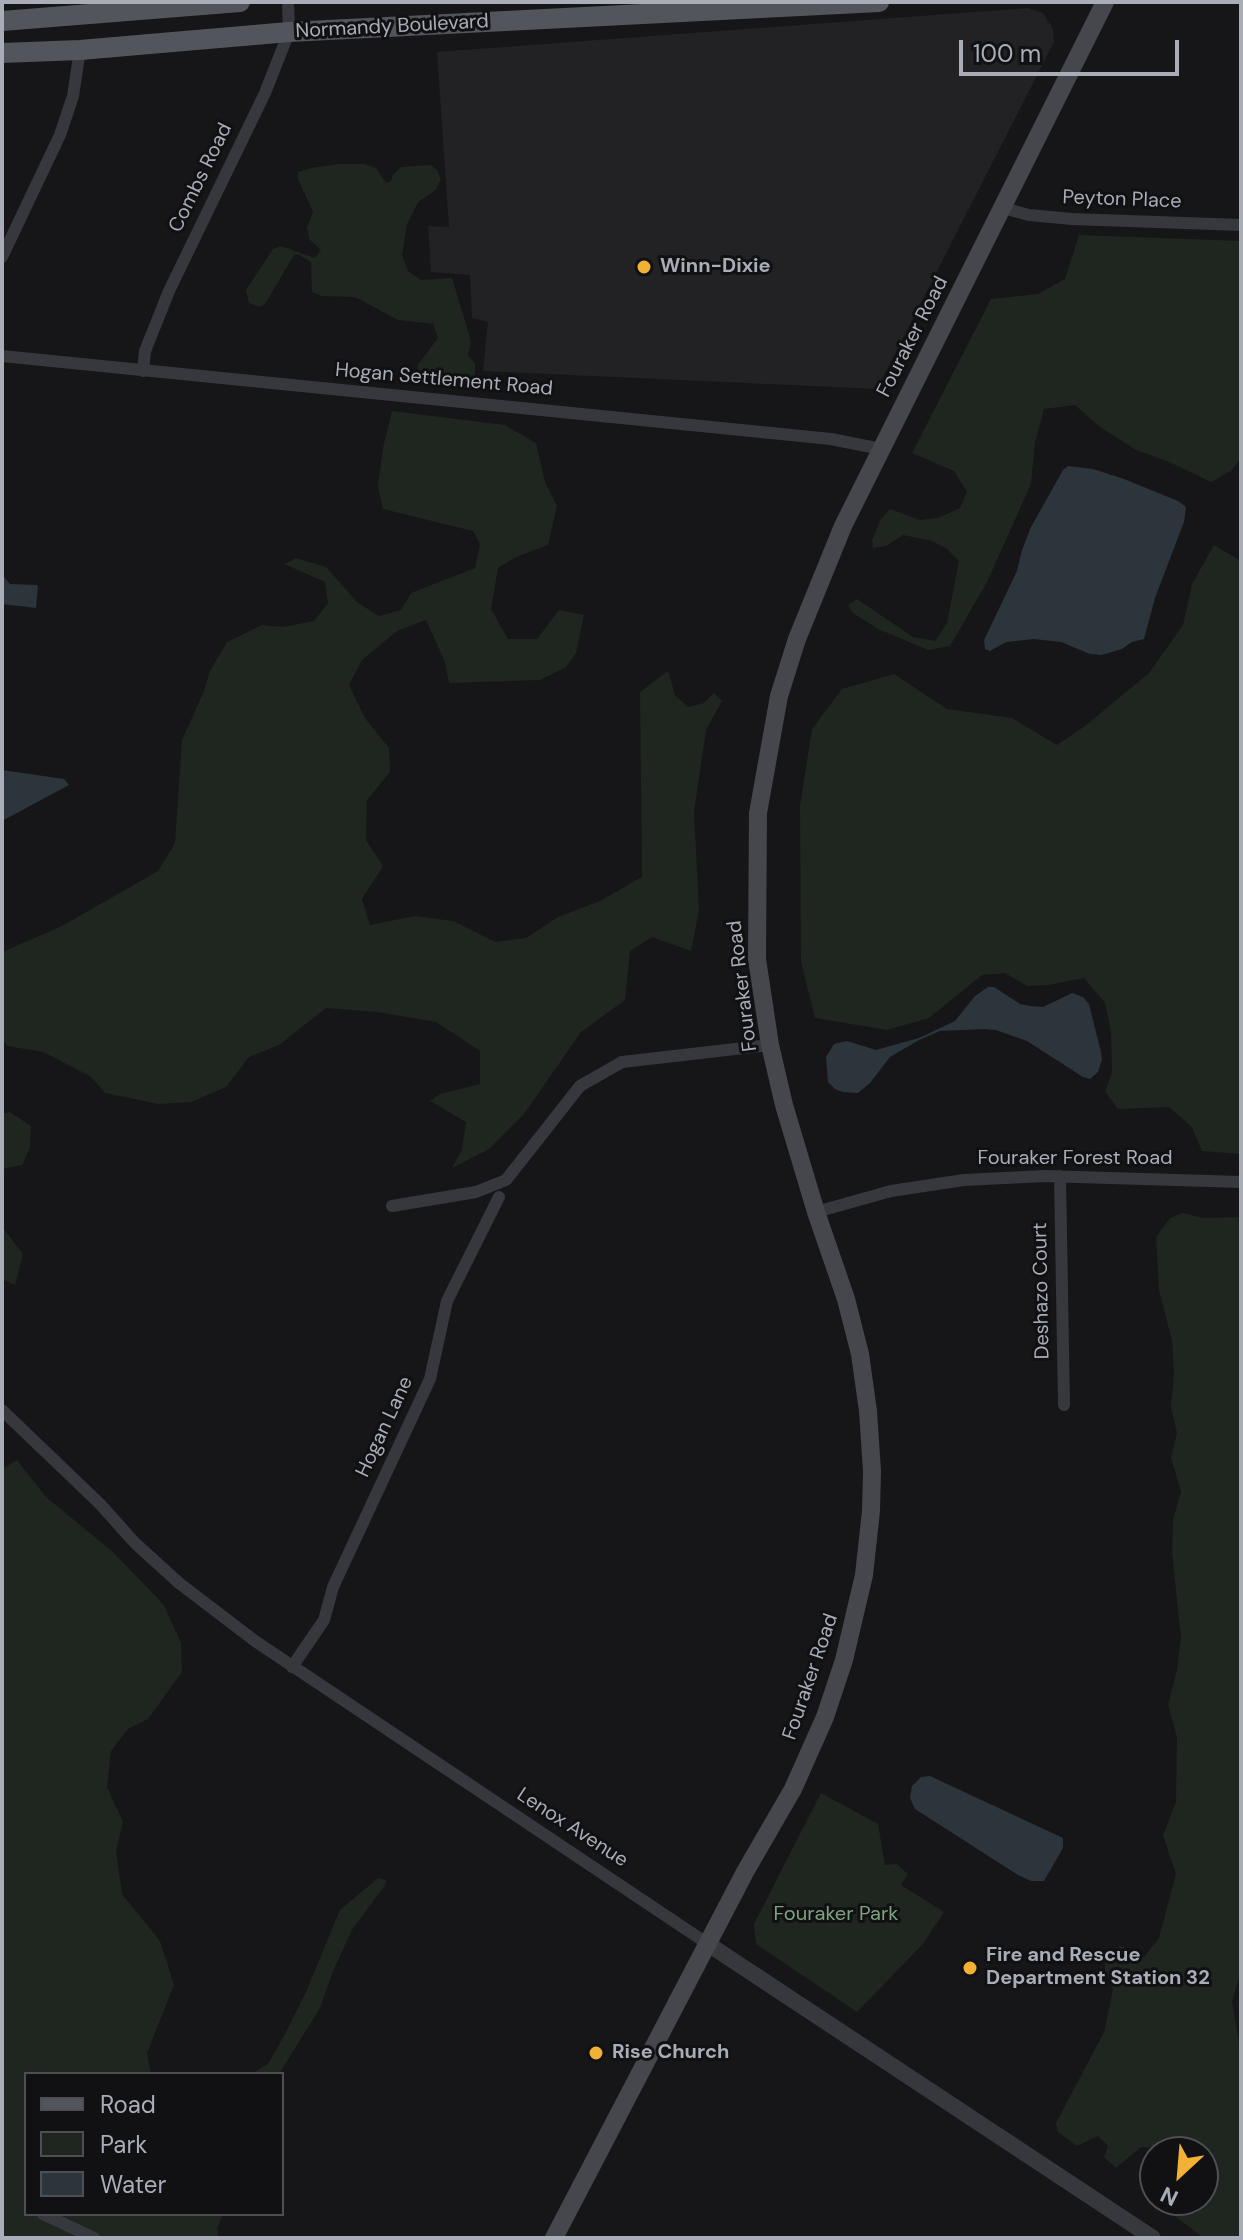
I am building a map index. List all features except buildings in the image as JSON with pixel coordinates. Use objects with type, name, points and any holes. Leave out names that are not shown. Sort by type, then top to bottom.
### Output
[{"type":"main road","points":[[2,21],[240,2]]},
{"type":"main road","name":"Normandy Boulevard","points":[[2,53],[80,50],[289,32],[879,2]]},
{"type":"main road","name":"Fouraker Road","points":[[554,2238],[793,1789],[825,1717],[844,1660],[864,1575],[871,1511],[868,1411],[851,1317],[784,1105],[770,1045],[757,959],[758,813],[779,696],[820,578],[881,449],[1105,2]]},
{"type":"street","name":"Combs Road","points":[[143,371],[145,351],[169,291],[265,93],[289,32],[288,2]]},
{"type":"street","points":[[2,257],[60,135],[73,96],[80,50]]},
{"type":"street","name":"Peyton Place","points":[[1003,208],[1029,215],[1072,219],[1241,225]]},
{"type":"street","name":"Hogan Settlement Road","points":[[2,356],[831,439],[881,449]]},
{"type":"street","points":[[392,1206],[476,1192],[506,1180],[580,1086],[622,1062],[770,1045]]},
{"type":"street","name":"Fouraker Forest Road","points":[[816,1212],[891,1191],[964,1180],[1060,1176],[1241,1182]]},
{"type":"street","name":"Deshazo Court","points":[[1060,1176],[1064,1405]]},
{"type":"street","name":"Hogan Lane","points":[[292,1667],[324,1620],[333,1587],[430,1379],[447,1301],[499,1197]]},
{"type":"street","name":"Lenox Avenue","points":[[2,1410],[179,1583],[292,1667],[1153,2238]]},
{"type":"street","points":[[47,2216],[94,2238]]},
{"type":"shaded area","points":[[1028,8],[1043,13],[1053,29],[1054,42],[877,389],[483,371],[488,322],[472,318],[470,275],[431,272],[428,226],[449,227],[437,52]]},
{"type":"green space","points":[[340,164],[364,164],[376,168],[386,183],[401,167],[431,165],[437,170],[441,179],[436,190],[418,202],[407,224],[402,256],[409,272],[421,280],[452,278],[471,341],[468,356],[475,363],[475,377],[469,382],[442,382],[421,377],[417,366],[438,338],[433,324],[398,320],[355,297],[322,296],[312,292],[311,262],[299,255],[294,255],[265,304],[260,307],[249,303],[246,290],[273,249],[281,246],[315,258],[321,250],[309,239],[307,227],[313,212],[298,179],[298,172]]},
{"type":"green space","points":[[1079,235],[1241,241],[1241,458],[1231,471],[1211,482],[1136,450],[1100,427],[1075,405],[1044,409],[1035,442],[1031,484],[987,582],[950,646],[928,650],[878,629],[853,613],[848,605],[857,599],[913,637],[935,641],[947,623],[959,561],[946,548],[932,541],[903,535],[886,546],[873,548],[872,540],[881,519],[890,509],[920,520],[938,518],[960,508],[967,492],[954,471],[912,453],[991,299],[1038,294],[1065,279]]},
{"type":"green space","points":[[392,411],[505,425],[536,443],[545,482],[557,506],[548,545],[516,557],[498,568],[491,609],[508,639],[537,639],[559,610],[584,615],[576,653],[566,667],[540,680],[449,683],[445,662],[426,620],[397,631],[362,660],[349,685],[365,718],[389,748],[390,772],[367,800],[366,840],[383,866],[362,899],[370,925],[415,916],[453,921],[495,942],[526,938],[558,917],[600,901],[642,877],[640,692],[668,671],[675,695],[688,707],[704,703],[714,693],[722,701],[706,730],[694,812],[699,910],[691,951],[652,937],[630,951],[625,1000],[581,1032],[524,1114],[489,1149],[452,1168],[462,1150],[466,1122],[430,1101],[440,1094],[480,1084],[480,1051],[436,1022],[377,1012],[326,1008],[279,1045],[249,1057],[226,1087],[191,1102],[159,1104],[105,1093],[90,1076],[43,1052],[7,1046],[2,1037],[2,952],[60,927],[158,871],[175,843],[182,740],[210,671],[227,642],[262,625],[283,627],[314,621],[328,603],[325,582],[284,564],[296,558],[326,567],[358,603],[379,616],[401,610],[411,593],[475,568],[480,544],[473,531],[383,509],[378,486]]},
{"type":"green space","points":[[1214,545],[1241,561],[1241,1154],[1202,1151],[1191,1126],[1169,1107],[1118,1109],[1105,1091],[1112,1073],[1111,1032],[1105,1003],[1084,978],[1027,986],[1005,973],[982,975],[929,1018],[887,1030],[815,1018],[801,962],[800,806],[812,729],[842,689],[894,674],[947,709],[1012,718],[1057,745],[1149,673],[1183,625],[1192,584]]},
{"type":"green space","points":[[10,1112],[31,1126],[30,1148],[22,1165],[2,1169],[2,1114]]},
{"type":"green space","points":[[1183,1213],[1203,1218],[1241,1217],[1241,1970],[1232,2002],[1241,2054],[1241,2238],[1204,2238],[1175,2216],[1219,2216],[1219,2136],[1139,2136],[1139,2149],[1116,2168],[1104,2157],[1108,2146],[1098,2136],[1077,2146],[1058,2132],[1056,2123],[1104,2032],[1113,1990],[1105,1970],[1105,1953],[1121,1946],[1144,1957],[1159,1938],[1176,1874],[1163,1835],[1176,1802],[1177,1737],[1168,1705],[1181,1638],[1172,1552],[1173,1520],[1181,1491],[1171,1458],[1177,1433],[1171,1407],[1174,1374],[1172,1341],[1159,1290],[1156,1237],[1170,1218]]},
{"type":"green space","points":[[2,1227],[23,1254],[15,1285],[2,1279]]},
{"type":"green space","points":[[17,1460],[46,1497],[113,1552],[164,1605],[181,1643],[182,1672],[148,1719],[128,1729],[111,1751],[107,1787],[123,1822],[116,1851],[122,1894],[160,1941],[174,1985],[147,2053],[151,2072],[24,2072],[24,2216],[222,2216],[217,2229],[219,2238],[2,2238],[2,1469]]},
{"type":"green space","name":"Fouraker Park","points":[[821,1793],[878,1824],[885,1865],[897,1864],[908,1874],[901,1885],[944,1912],[923,1944],[857,2012],[756,1944],[754,1924]]},
{"type":"green space","points":[[378,1878],[386,1880],[352,1930],[320,2008],[280,2072],[254,2072],[268,2064],[285,2034],[340,1910]]},
{"type":"water","points":[[1068,466],[1093,469],[1124,479],[1186,507],[1184,522],[1155,598],[1144,639],[1102,655],[1090,654],[1061,642],[1034,639],[1006,642],[990,651],[985,649],[984,640],[1017,571],[1031,527]]},
{"type":"water","points":[[2,575],[10,584],[38,585],[36,608],[2,604]]},
{"type":"water","points":[[2,770],[64,779],[69,785],[2,821]]},
{"type":"water","points":[[988,987],[994,987],[1020,1004],[1030,1006],[1043,1007],[1072,993],[1083,997],[1089,1004],[1101,1052],[1098,1072],[1090,1079],[1083,1077],[1027,1041],[985,1029],[940,1031],[919,1040],[890,1057],[858,1093],[843,1092],[828,1082],[826,1057],[834,1044],[847,1041],[876,1050],[919,1038],[955,1021],[975,996]]},
{"type":"water","points":[[930,1776],[1063,1838],[1063,1848],[1044,1881],[1031,1881],[1018,1875],[915,1809],[910,1798],[912,1786],[921,1777]]},
{"type":"place","name":"Winn-Dixie","points":[[644,267]]},
{"type":"place","name":"Fire and Rescue Department Station 32","points":[[970,1968]]},
{"type":"place","name":"Rise Church","points":[[596,2053]]}]
